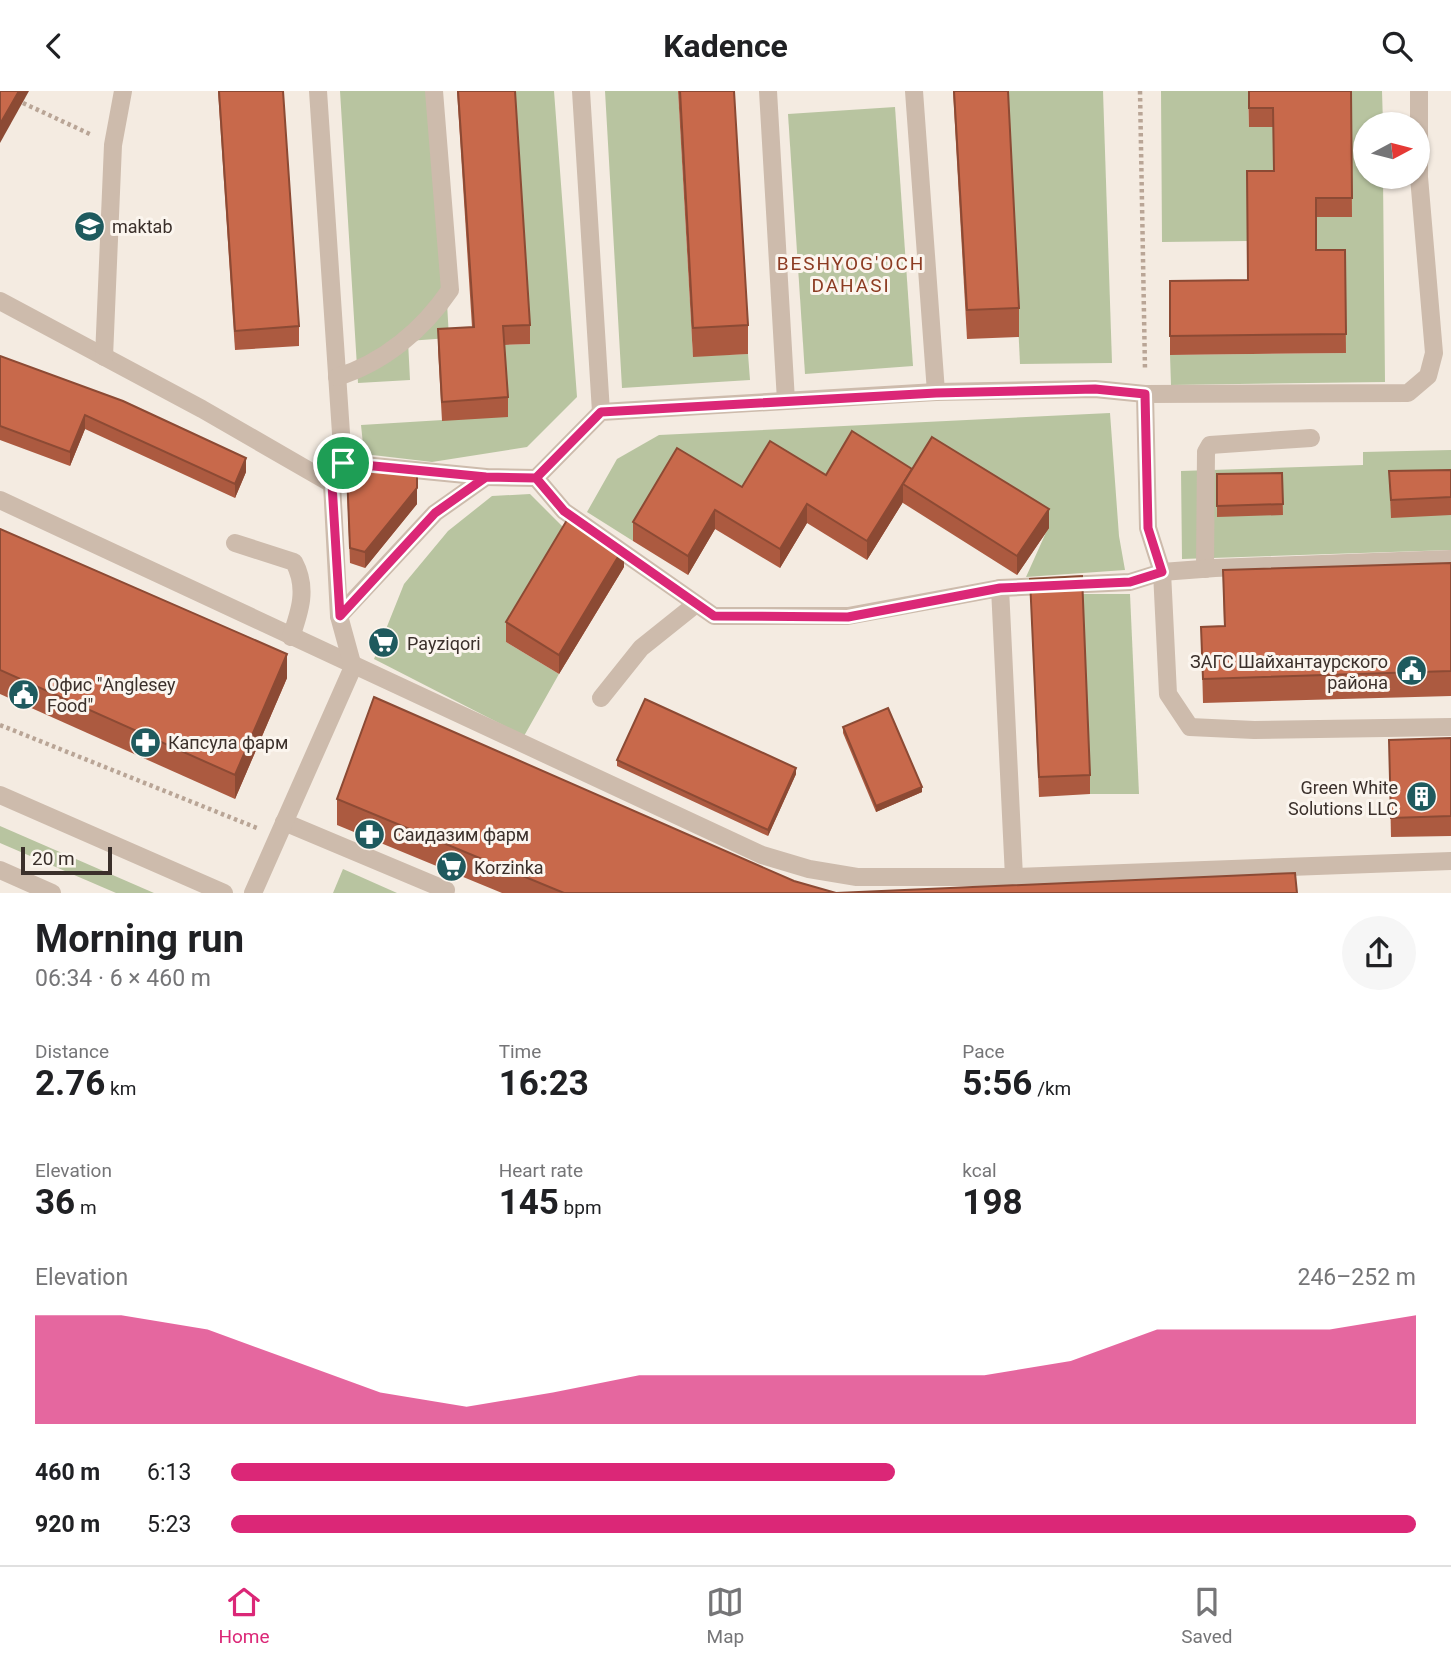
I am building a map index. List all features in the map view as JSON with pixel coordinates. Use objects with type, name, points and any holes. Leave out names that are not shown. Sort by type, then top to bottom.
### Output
[{"type":"street","points":[[104,357],[113,145],[123,91]]},
{"type":"street","points":[[253,893],[353,667],[340,616],[332,484],[343,463],[318,91]]},
{"type":"street","points":[[337,377],[366,368],[423,326],[450,290],[434,91]]},
{"type":"street","points":[[581,91],[601,412]]},
{"type":"street","points":[[768,91],[786,401]]},
{"type":"street","points":[[914,91],[936,393]]},
{"type":"street","points":[[343,463],[486,477],[536,478],[601,412],[936,393],[1095,389],[1145,394],[1408,393],[1428,376],[1434,353],[1419,177],[1419,91]]},
{"type":"street","points":[[0,301],[332,484]]},
{"type":"street","points":[[1145,394],[1148,528],[1162,572],[1168,694],[1190,727],[1254,730],[1451,727]]},
{"type":"street","points":[[1205,569],[1206,452],[1210,445],[1311,438]]},
{"type":"street","points":[[340,616],[435,513],[486,477]]},
{"type":"street","points":[[536,478],[564,511],[714,616],[848,617],[1000,588],[1130,582],[1162,572],[1451,559]]},
{"type":"street","points":[[0,500],[353,667],[762,855],[857,877],[1014,877],[1451,861]]},
{"type":"street","points":[[235,543],[295,562],[303,578],[298,615],[291,637]]},
{"type":"street","points":[[1000,588],[1014,877]]},
{"type":"street","points":[[601,698],[641,648],[696,604]]},
{"type":"street","points":[[0,795],[224,893]]},
{"type":"street","points":[[281,829],[446,890]]},
{"type":"street","points":[[0,870],[52,893]]},
{"type":"path","points":[[1140,91],[1145,394]]},
{"type":"path","points":[[23,103],[113,145]]},
{"type":"path","points":[[0,725],[281,829]]},
{"type":"green space","points":[[340,91],[435,91],[449,338],[408,341],[410,380],[358,383]]},
{"type":"green space","points":[[514,91],[554,91],[577,397],[527,447],[432,462],[364,454],[361,425],[508,416],[503,345],[530,344]]},
{"type":"green space","points":[[605,91],[678,91],[693,356],[748,354],[750,380],[622,388]]},
{"type":"green space","points":[[1007,91],[1103,91],[1112,363],[1020,364]]},
{"type":"green space","points":[[1161,91],[1248,91],[1249,127],[1273,127],[1274,190],[1248,241],[1162,242]]},
{"type":"green space","points":[[1316,91],[1382,91],[1383,112],[1353,112],[1353,189],[1383,189],[1385,382],[1171,385],[1170,355],[1346,353],[1316,269],[1316,217],[1352,217]]},
{"type":"green space","points":[[895,107],[913,366],[805,374],[788,114]]},
{"type":"green space","points":[[1110,413],[1119,536],[1125,570],[1026,577],[1048,528],[912,488],[732,501],[677,468],[633,541],[587,512],[617,459],[659,435]]},
{"type":"green space","points":[[1451,450],[1451,550],[1182,559],[1181,471],[1363,465],[1363,452]]},
{"type":"green space","points":[[530,494],[570,534],[506,642],[559,674],[524,736],[374,659],[404,584],[448,531],[492,496]]},
{"type":"green space","points":[[1082,594],[1130,594],[1139,794],[1090,794]]},
{"type":"green space","points":[[0,826],[154,893],[116,893],[0,843]]},
{"type":"green space","points":[[343,869],[397,893],[333,893]]},
{"type":"building","points":[[0,91],[19,91],[0,124]]},
{"type":"building","points":[[219,91],[283,91],[299,326],[235,331]]},
{"type":"building","points":[[458,91],[515,91],[530,325],[503,326],[508,397],[442,402],[438,329],[474,327]]},
{"type":"building","points":[[680,91],[734,91],[748,325],[693,328]]},
{"type":"building","points":[[954,91],[1008,91],[1019,308],[967,310]]},
{"type":"building","points":[[1249,91],[1351,91],[1352,198],[1316,198],[1316,250],[1345,250],[1346,334],[1170,336],[1170,281],[1248,280],[1247,171],[1274,171],[1273,108],[1249,108]]},
{"type":"building","points":[[0,356],[123,401],[246,458],[235,484],[85,415],[70,452],[0,426]]},
{"type":"building","points":[[852,431],[912,469],[867,541],[807,504],[780,549],[715,510],[688,556],[633,522],[677,448],[742,487],[770,441],[826,475]]},
{"type":"building","points":[[932,437],[1049,509],[1017,556],[903,484]]},
{"type":"building","points":[[360,461],[417,468],[417,488],[365,552],[350,548],[347,472]]},
{"type":"building","points":[[1451,470],[1451,497],[1391,500],[1389,471]]},
{"type":"building","points":[[1282,473],[1283,504],[1217,506],[1217,474]]},
{"type":"building","points":[[570,515],[624,547],[559,655],[506,622]]},
{"type":"building","points":[[0,529],[287,654],[235,775],[0,670]]},
{"type":"building","points":[[1451,563],[1451,671],[1203,679],[1201,627],[1225,626],[1223,570]]},
{"type":"building","points":[[1082,576],[1090,775],[1039,777],[1030,579]]},
{"type":"building","points":[[374,697],[794,881],[836,893],[564,893],[337,799]]},
{"type":"building","points":[[645,699],[796,768],[768,830],[617,760]]},
{"type":"building","points":[[888,708],[922,787],[876,806],[843,727]]},
{"type":"building","name":"Green White Solutions LLC","points":[[1451,738],[1451,816],[1391,818],[1389,740]]},
{"type":"building","points":[[1295,873],[1297,893],[836,893]]},
{"type":"place","name":"maktab","points":[[89,226]]},
{"type":"place","name":"Payziqori","points":[[384,643]]},
{"type":"place","name":"ЗАГС Шайхантаурского района","points":[[1411,671]]},
{"type":"place","name":"Офис \"Anglesey Food\"","points":[[24,694]]},
{"type":"place","name":"Капсула фарм","points":[[145,742]]},
{"type":"place","name":"Green White Solutions LLC","points":[[1421,797]]},
{"type":"place","name":"Саидазим фарм","points":[[370,834]]},
{"type":"place","name":"Korzinka","points":[[451,867]]},
{"type":"district","name":"BESHYOG'OCH DAHASI","points":[[851,274]]},
{"type":"route","points":[[343,463],[332,484],[340,616],[435,513],[486,477],[536,478],[564,511],[714,616],[848,617],[945,596],[1000,588],[1130,582],[1162,572],[1148,528],[1145,394],[1095,389],[936,393],[601,412],[536,478],[486,477],[343,463]]}]
